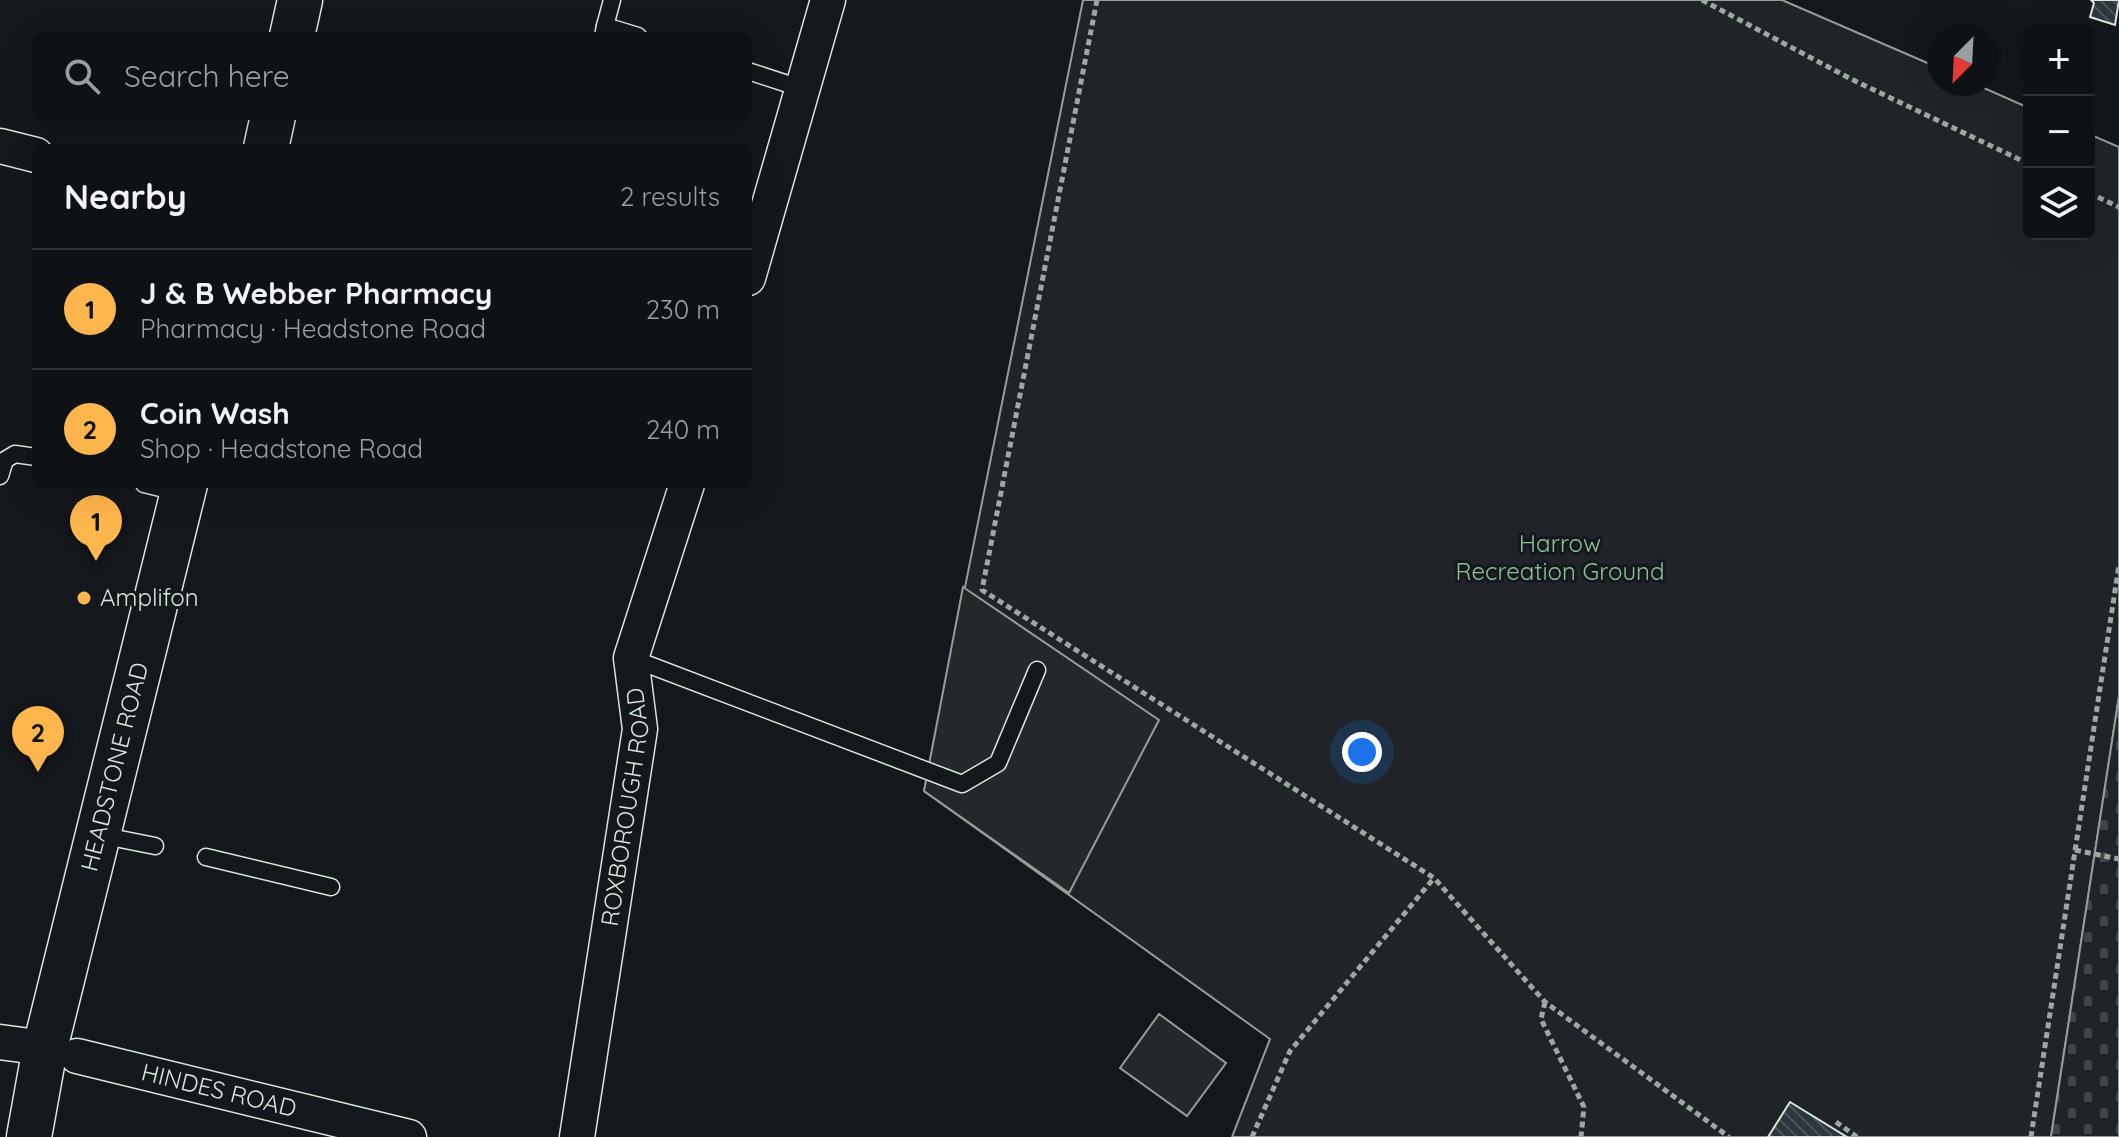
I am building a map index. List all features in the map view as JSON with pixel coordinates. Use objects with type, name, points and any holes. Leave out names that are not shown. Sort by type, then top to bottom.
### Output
[{"type":"street","points":[[293,32],[300,0]]},
{"type":"street","points":[[752,264],[828,0]]},
{"type":"street","points":[[267,144],[272,120]]},
{"type":"street","points":[[0,146],[32,154]]},
{"type":"street","name":"HEADSTONE ROAD","points":[[29,1137],[61,1052],[100,835],[171,488]]},
{"type":"street","name":"ROXBOROUGH ROAD","points":[[577,1137],[640,729],[631,658],[686,488]]},
{"type":"street","name":"HINDES ROAD","points":[[0,1042],[61,1052],[101,1065],[409,1137]]},
{"type":"lane","points":[[604,31],[612,0]]},
{"type":"lane","points":[[752,72],[803,89]]},
{"type":"lane","points":[[0,476],[5,460],[15,454],[32,456]]},
{"type":"lane","points":[[631,658],[962,784],[998,763],[1037,670]]},
{"type":"lane","points":[[100,835],[155,846]]},
{"type":"lane","points":[[206,857],[331,887]]},
{"type":"path","points":[[1097,0],[982,590],[1434,878],[1545,1002],[1729,1137]]},
{"type":"path","points":[[1702,0],[1851,79],[2023,161]]},
{"type":"path","points":[[2095,196],[2119,207]]},
{"type":"path","points":[[2031,1137],[2119,565]]},
{"type":"path","points":[[2075,850],[2119,859]]},
{"type":"path","points":[[1252,1137],[1290,1051],[1434,878]]},
{"type":"path","points":[[1545,1002],[1541,1019],[1584,1107],[1581,1137]]},
{"type":"path","points":[[1836,1122],[1857,1137]]},
{"type":"green space","name":"Harrow Recreation Ground","points":[[1083,0],[1782,0],[1927,63],[1927,96],[1999,95],[2023,105],[2023,240],[2095,240],[2095,137],[2119,147],[2119,696],[2051,1137],[1232,1137],[1270,1039],[924,791]]},
{"type":"green space","points":[[2119,696],[2119,1137],[2051,1137]]},
{"type":"shaded area","points":[[963,587],[1159,720],[1069,893],[924,791]]},
{"type":"shaded area","points":[[1159,1014],[1226,1063],[1187,1116],[1120,1068]]},
{"type":"building","points":[[2091,0],[2119,0],[2115,25],[2090,17],[2094,3]]},
{"type":"building","points":[[1790,1102],[1847,1137],[1768,1137]]},
{"type":"place","name":"J & B Webber Pharmacy","points":[[96,561]]},
{"type":"place","name":"Amplifon","points":[[84,598]]},
{"type":"place","name":"Coin Wash","points":[[38,772]]}]
